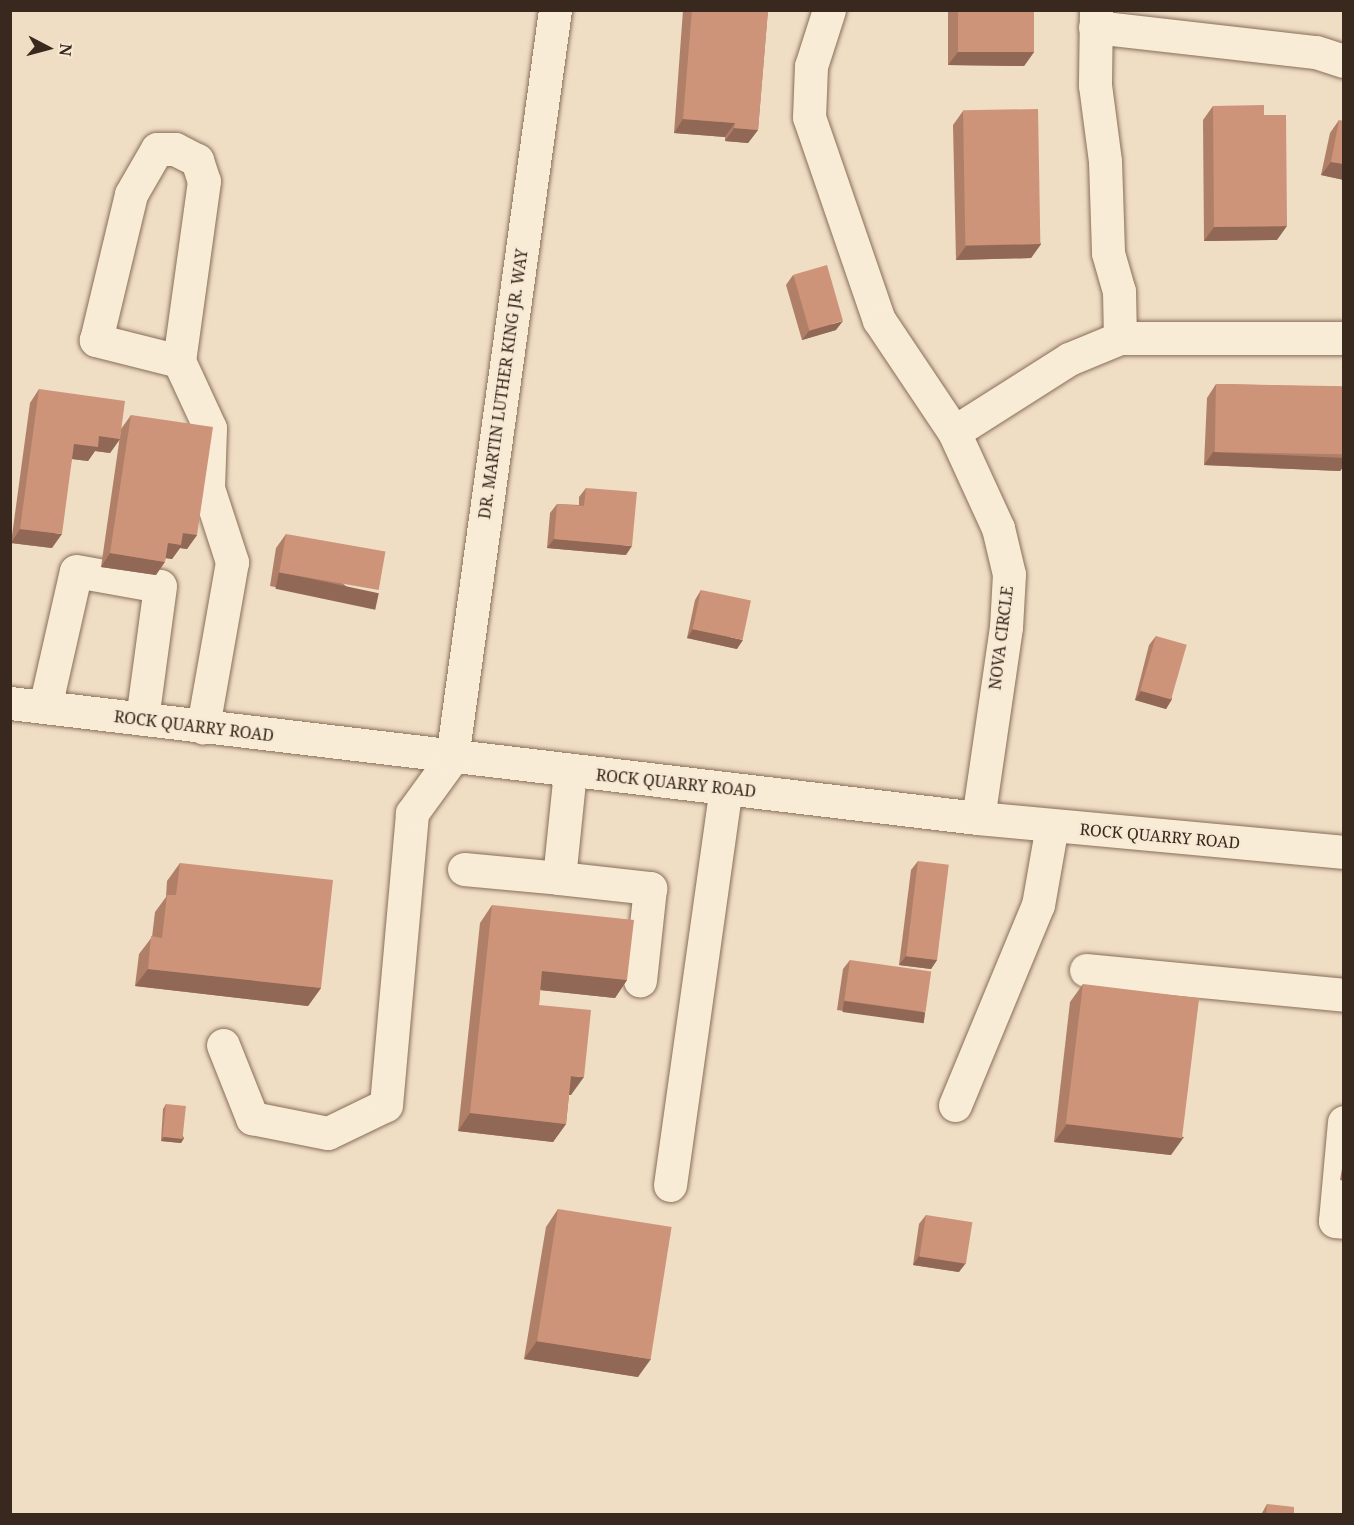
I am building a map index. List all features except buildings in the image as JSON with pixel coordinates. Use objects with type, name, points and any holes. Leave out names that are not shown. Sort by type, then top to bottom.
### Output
[{"type":"street","name":"DR. MARTIN LUTHER KING JR. WAY","points":[[452,758],[555,10]]},
{"type":"street","name":"NOVA CIRCLE","points":[[829,10],[811,66],[809,117],[879,320],[954,432],[998,528],[1010,574],[1006,627],[978,818]]},
{"type":"street","points":[[1120,339],[1119,291],[1108,253],[1105,161],[1095,85],[1096,19],[1316,52],[1344,61]]},
{"type":"street","points":[[179,361],[96,340],[131,194],[157,149],[175,149],[197,160],[204,181],[179,361],[210,428],[208,488],[232,562],[203,727]]},
{"type":"street","points":[[954,432],[1069,359],[1120,339],[1344,338]]},
{"type":"street","points":[[45,707],[76,571],[160,586],[142,719]]},
{"type":"street","name":"ROCK QUARRY ROAD","points":[[10,703],[452,758],[978,818],[1344,852]]},
{"type":"street","points":[[223,1045],[252,1118],[328,1133],[386,1106],[412,813],[452,758]]},
{"type":"street","points":[[559,878],[570,771]]},
{"type":"street","points":[[670,1185],[726,789]]},
{"type":"street","points":[[955,1105],[1038,905],[1052,826]]},
{"type":"street","points":[[464,869],[650,888],[640,980]]},
{"type":"street","points":[[1086,970],[1344,995]]},
{"type":"street","points":[[1344,1122],[1335,1221],[1344,1222]]}]
